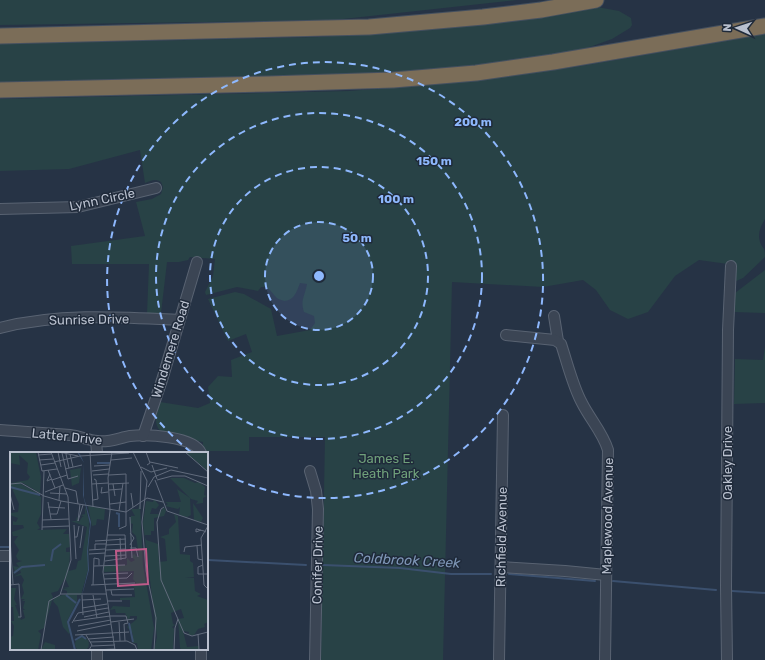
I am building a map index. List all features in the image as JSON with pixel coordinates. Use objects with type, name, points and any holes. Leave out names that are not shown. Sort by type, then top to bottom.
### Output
[{"type":"highway","points":[[0,36],[369,27],[483,17],[540,10],[596,0]]},
{"type":"highway","points":[[0,90],[268,84],[401,79],[476,73],[553,62],[765,26]]},
{"type":"street","name":"Lynn Circle","points":[[0,209],[78,207],[156,188]]},
{"type":"street","name":"Windemere Road","points":[[143,436],[162,380],[197,262]]},
{"type":"street","name":"Oakley Drive","points":[[727,660],[726,586],[730,266]]},
{"type":"street","name":"Maplewood Avenue","points":[[554,316],[558,341],[561,344],[581,402],[605,439],[608,450],[605,660]]},
{"type":"street","name":"Sunrise Drive","points":[[0,328],[21,322],[59,318],[117,317],[179,320]]},
{"type":"street","points":[[506,335],[558,341]]},
{"type":"street","name":"Richfield Avenue","points":[[499,660],[503,415]]},
{"type":"street","name":"Latter Drive","points":[[0,430],[72,436],[96,441],[106,441],[130,436],[171,438],[189,442],[197,447],[200,452]]},
{"type":"street","points":[[96,441],[97,452]]},
{"type":"street","name":"Conifer Drive","points":[[310,471],[316,491],[318,508],[315,660]]},
{"type":"street","points":[[501,567],[565,570],[606,575]]},
{"type":"green space","points":[[0,0],[517,0],[334,20],[0,25]]},
{"type":"green space","points":[[597,7],[619,11],[631,18],[632,25],[630,28],[612,39],[573,53],[465,68],[367,75],[0,83],[0,44],[319,37],[460,27]]},
{"type":"green space","name":"James E. Heath Park","points":[[765,34],[765,219],[759,236],[765,257],[743,278],[734,282],[735,265],[699,260],[675,276],[648,312],[628,319],[610,310],[596,290],[583,280],[543,287],[452,282],[443,660],[321,660],[325,437],[249,437],[249,451],[203,451],[203,442],[164,434],[157,427],[156,419],[160,402],[198,408],[210,403],[208,387],[218,376],[232,377],[231,360],[252,352],[246,334],[228,341],[208,299],[235,292],[244,294],[271,309],[277,336],[310,330],[315,323],[314,316],[304,312],[303,308],[307,284],[300,283],[293,297],[287,301],[277,298],[266,287],[261,287],[258,291],[237,287],[206,295],[205,292],[213,276],[215,259],[190,257],[188,260],[179,262],[167,262],[161,313],[147,314],[149,264],[72,264],[71,246],[145,236],[136,202],[152,199],[161,194],[163,187],[161,182],[157,180],[145,183],[140,150],[69,169],[0,171],[0,99],[349,91],[474,81],[575,67]]},
{"type":"green space","points":[[765,270],[765,313],[734,312],[735,293]]},
{"type":"green space","points":[[765,347],[765,403],[734,404],[735,359],[763,360]]},
{"type":"waterway","name":"Coldbrook Creek","points":[[0,547],[10,547]]},
{"type":"waterway","name":"Coldbrook Creek","points":[[208,560],[306,565]]},
{"type":"waterway","name":"Coldbrook Creek","points":[[323,565],[400,568],[451,574],[491,574]]},
{"type":"waterway","name":"Coldbrook Creek","points":[[509,574],[595,581]]},
{"type":"waterway","name":"Coldbrook Creek","points":[[613,581],[716,590]]},
{"type":"waterway","name":"Coldbrook Creek","points":[[732,591],[765,593]]}]
